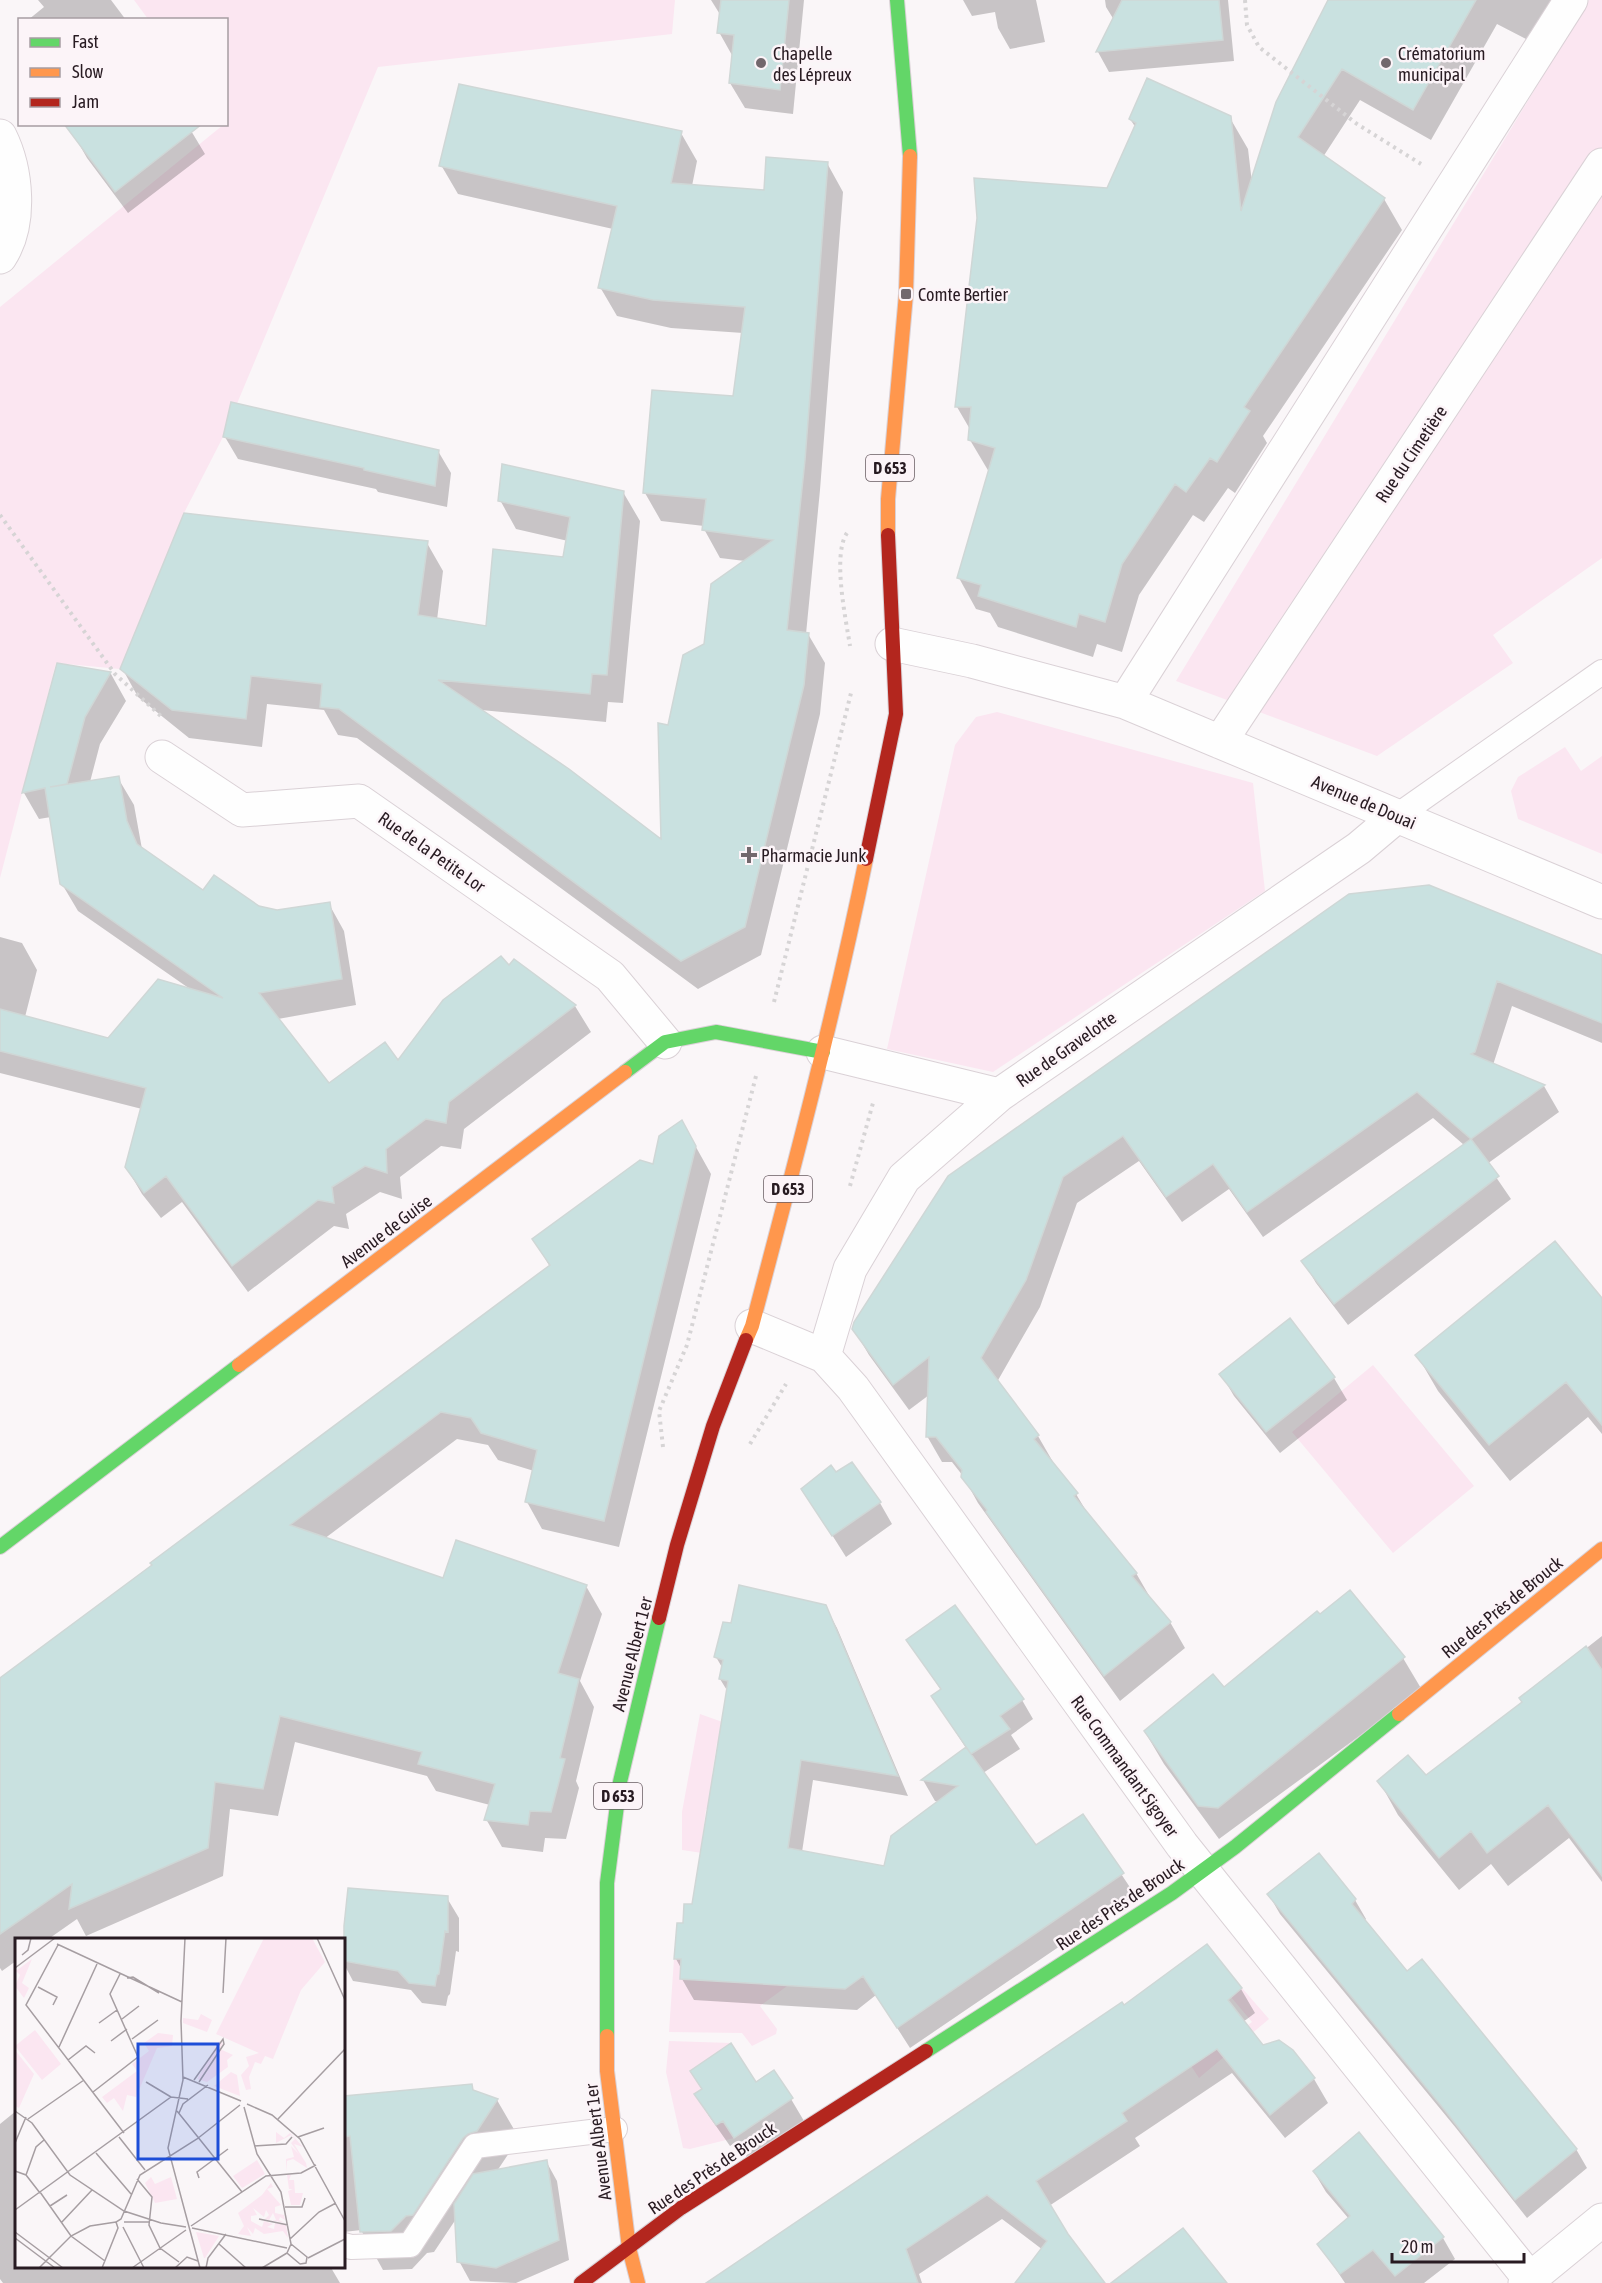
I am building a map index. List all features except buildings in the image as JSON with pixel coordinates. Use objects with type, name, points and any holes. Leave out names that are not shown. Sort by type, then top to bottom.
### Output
[{"type":"main road","name":"D 653","points":[[823,1052],[845,962],[896,714],[888,499],[906,294],[910,148],[897,0]]},
{"type":"main road","name":"Avenue de Guise","points":[[0,1547],[665,1042],[716,1032],[823,1052]]},
{"type":"main road","name":"Avenue Albert 1er","points":[[638,2283],[629,2248],[608,2071],[608,1883],[620,1782],[685,1516],[713,1426],[752,1326],[823,1052]]},
{"type":"main road","name":"Rue des Près de Brouck","points":[[581,2283],[681,2208],[1113,1932],[1202,1871],[1235,1847],[1602,1549]]},
{"type":"street","points":[[1125,702],[1571,0]]},
{"type":"street","points":[[0,136],[8,151],[16,195],[8,245],[0,257]]},
{"type":"street","name":"Rue du Cimetière","points":[[1220,742],[1602,165]]},
{"type":"street","name":"Avenue de Douai","points":[[892,644],[987,665],[1125,702],[1602,902]]},
{"type":"street","name":"Rue de la Petite Lor","points":[[162,757],[242,810],[359,801],[610,976],[665,1042]]},
{"type":"street","name":"Rue de Gravelotte","points":[[824,1356],[850,1269],[904,1178],[999,1095],[1359,848],[1397,816]]},
{"type":"street","points":[[823,1052],[999,1095]]},
{"type":"street","name":"Rue Commandant Sigoyer","points":[[752,1326],[824,1356],[853,1388],[1202,1871],[1530,2282]]},
{"type":"street","points":[[1530,2282],[1602,2220]]},
{"type":"lane","points":[[1397,816],[1602,672]]},
{"type":"lane","points":[[345,2245],[410,2245],[475,2146],[615,2129]]},
{"type":"path","points":[[1245,0],[1247,25],[1258,47],[1357,124],[1430,170]]},
{"type":"path","points":[[0,514],[115,674],[166,720],[162,757]]},
{"type":"shaded area","points":[[134,0],[675,0],[672,34],[378,67],[223,437],[184,513],[120,669],[56,663],[0,878],[0,307],[222,126],[228,126],[228,18],[147,18]]},
{"type":"shaded area","points":[[1589,0],[1602,0],[1602,558],[1493,635],[1513,663],[1377,756],[1176,681]]},
{"type":"shaded area","points":[[997,712],[1253,783],[1265,891],[993,1072],[887,1049],[955,745],[976,717]]},
{"type":"shaded area","points":[[1565,747],[1581,771],[1602,756],[1602,854],[1518,819],[1511,791],[1518,777]]},
{"type":"shaded area","points":[[1373,1365],[1474,1486],[1393,1553],[1292,1432]]},
{"type":"shaded area","points":[[700,1714],[728,1724],[724,1744],[717,1743],[712,1775],[720,1777],[715,1810],[706,1809],[702,1840],[711,1842],[709,1854],[682,1850],[682,1812]]},
{"type":"shaded area","points":[[674,1959],[794,1981],[760,2006],[777,2029],[776,2034],[752,2046],[742,2033],[669,2032]]},
{"type":"shaded area","points":[[1242,1988],[1269,2019],[1199,2078],[1169,2032],[1212,2052],[1252,2022],[1231,1997]]},
{"type":"shaded area","points":[[669,2041],[731,2043],[690,2071],[702,2089],[695,2094],[716,2125],[723,2121],[734,2138],[690,2149],[683,2148],[666,2072]]},
{"type":"traffic: fast","points":[[897,0],[910,156]]},
{"type":"traffic: fast","points":[[625,1072],[665,1042],[716,1032],[823,1052]]},
{"type":"traffic: fast","points":[[0,1547],[239,1365]]},
{"type":"traffic: fast","points":[[607,2036],[607,1883],[620,1782],[659,1618]]},
{"type":"traffic: fast","points":[[926,2051],[1172,1893],[1235,1847],[1399,1714]]},
{"type":"traffic: slow","points":[[888,535],[888,499],[906,294],[910,156]]},
{"type":"traffic: slow","points":[[746,1340],[752,1326],[812,1093],[866,859]]},
{"type":"traffic: slow","points":[[239,1365],[625,1072]]},
{"type":"traffic: slow","points":[[1399,1714],[1602,1549]]},
{"type":"traffic: slow","points":[[607,2036],[607,2071],[629,2248],[638,2283]]},
{"type":"traffic: jam","points":[[866,859],[896,714],[888,535]]},
{"type":"traffic: jam","points":[[659,1618],[677,1545],[713,1426],[746,1340]]},
{"type":"traffic: jam","points":[[581,2283],[681,2208],[926,2051]]},
{"type":"place","name":"Chapelle des Lépreux","points":[[761,63]]},
{"type":"place","name":"Crématorium municipal","points":[[1386,63]]},
{"type":"place","name":"Comte Bertier","points":[[906,294]]},
{"type":"place","name":"Pharmacie Junk","points":[[749,855]]}]
